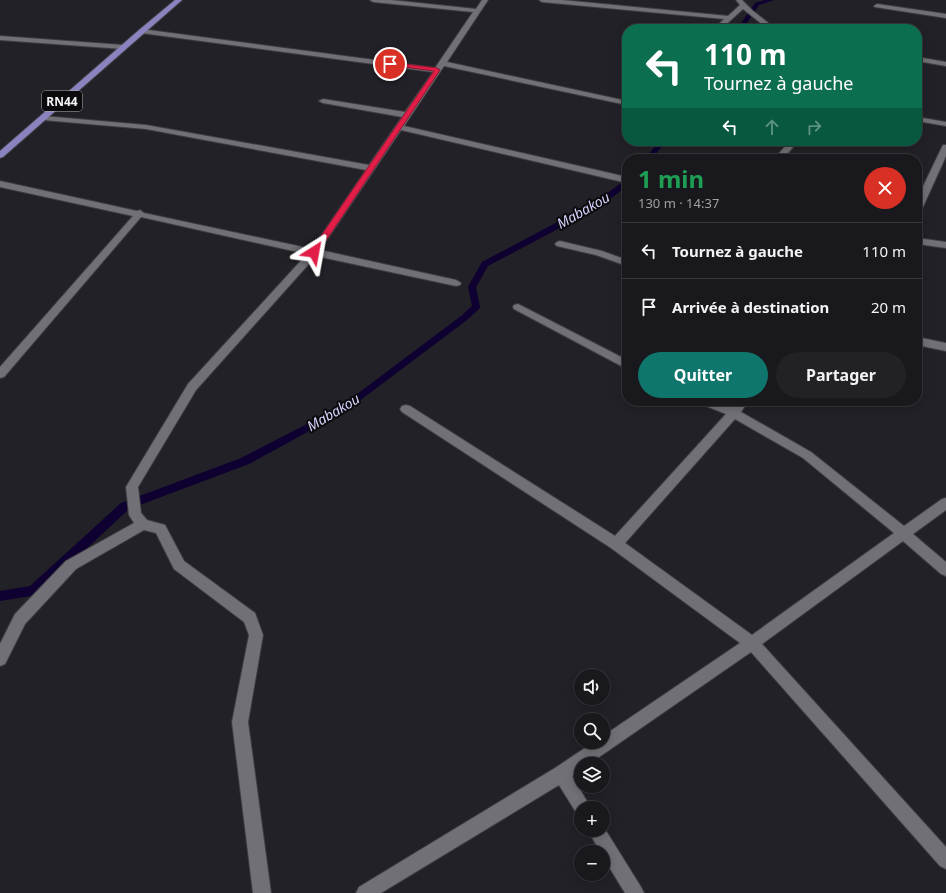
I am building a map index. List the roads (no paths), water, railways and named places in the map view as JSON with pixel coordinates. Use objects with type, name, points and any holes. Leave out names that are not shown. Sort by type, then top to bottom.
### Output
[{"type":"main road","name":"RN44","points":[[0,155],[141,30],[179,0]]},
{"type":"street","points":[[373,0],[478,11]]},
{"type":"street","points":[[139,520],[132,487],[192,388],[314,252],[485,0]]},
{"type":"street","points":[[542,0],[729,18]]},
{"type":"street","points":[[722,24],[742,4],[766,24]]},
{"type":"street","points":[[877,6],[946,16]]},
{"type":"street","points":[[141,30],[437,70]]},
{"type":"street","points":[[0,38],[123,47]]},
{"type":"street","points":[[922,60],[946,64]]},
{"type":"street","points":[[442,62],[622,102]]},
{"type":"street","points":[[323,101],[406,115]]},
{"type":"street","points":[[43,118],[146,127],[371,168]]},
{"type":"street","points":[[922,120],[946,124]]},
{"type":"street","points":[[399,127],[622,179]]},
{"type":"street","points":[[782,154],[790,146]]},
{"type":"street","points":[[922,198],[946,148]]},
{"type":"street","points":[[0,184],[140,213],[456,283]]},
{"type":"street","points":[[0,374],[140,213]]},
{"type":"street","points":[[922,241],[946,245]]},
{"type":"street","points":[[560,244],[599,253],[622,261]]},
{"type":"street","points":[[518,307],[622,362]]},
{"type":"street","points":[[922,342],[946,348]]},
{"type":"street","points":[[717,406],[734,413],[807,455],[946,570]]},
{"type":"street","points":[[616,544],[739,406]]},
{"type":"street","points":[[406,409],[616,544],[752,643],[946,860]]},
{"type":"street","points":[[365,893],[561,774],[752,643],[946,503]]},
{"type":"street","points":[[0,659],[20,619],[71,565],[139,520]]},
{"type":"street","points":[[139,520],[160,529],[179,565],[250,618],[256,635],[240,722],[262,893]]},
{"type":"street","points":[[561,774],[578,801]]},
{"type":"street","points":[[600,837],[635,893]]},
{"type":"waterway","name":"Mabakou","points":[[743,24],[757,4],[771,0]]},
{"type":"waterway","name":"Mabakou","points":[[652,154],[659,146]]},
{"type":"waterway","name":"Mabakou","points":[[0,596],[33,591],[125,506],[245,461],[343,409],[464,318],[476,307],[472,287],[485,264],[598,204],[622,187]]}]
